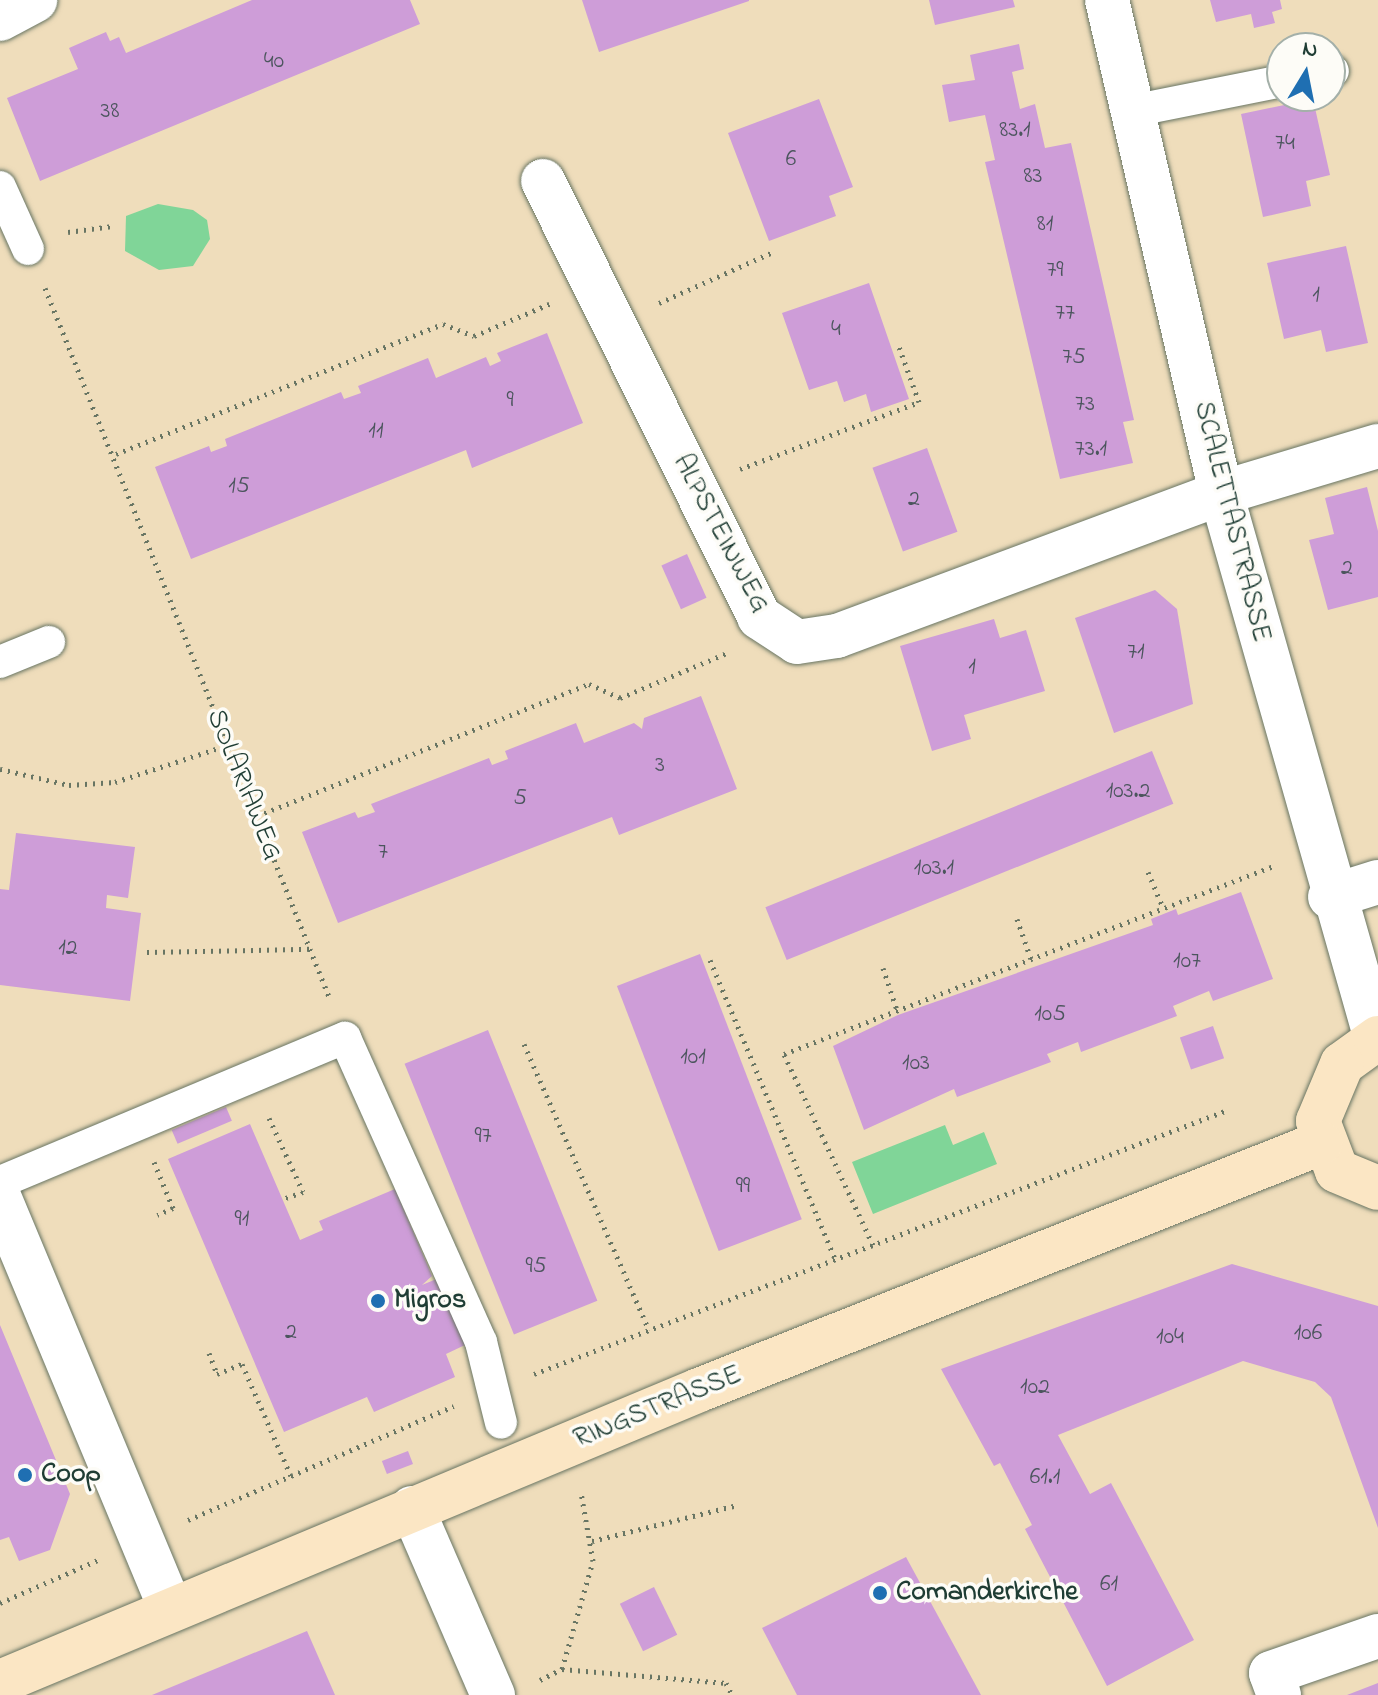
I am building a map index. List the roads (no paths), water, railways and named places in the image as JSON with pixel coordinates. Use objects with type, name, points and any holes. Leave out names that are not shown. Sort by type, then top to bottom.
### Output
[{"type":"main road","points":[[1377,1038],[1342,1064],[1324,1097],[1321,1143],[1348,1180],[1378,1188]]},
{"type":"main road","name":"RINGSTRASSE","points":[[0,1682],[412,1508],[1321,1143]]},
{"type":"street","name":"SCALETTASTRASSE","points":[[1107,0],[1221,493],[1330,897],[1377,1038]]},
{"type":"street","name":"ALPSTEINWEG","points":[[543,181],[759,617],[797,642],[837,636],[1221,493],[1378,446]]},
{"type":"street","points":[[1330,897],[1378,882]]},
{"type":"street","points":[[0,1199],[170,1608]]},
{"type":"street","points":[[412,1508],[493,1695]]},
{"type":"street","points":[[1279,1695],[1271,1673],[1378,1636]]},
{"type":"lane","points":[[1132,111],[1266,84]]},
{"type":"lane","points":[[0,187],[28,249]]},
{"type":"lane","points":[[0,662],[49,642]]},
{"type":"lane","points":[[0,1182],[345,1038],[481,1342],[489,1391],[501,1423]]},
{"type":"place","name":"Migros","points":[[378,1301]]},
{"type":"place","name":"Coop","points":[[25,1475]]},
{"type":"place","name":"Comanderkirche","points":[[880,1593]]}]
